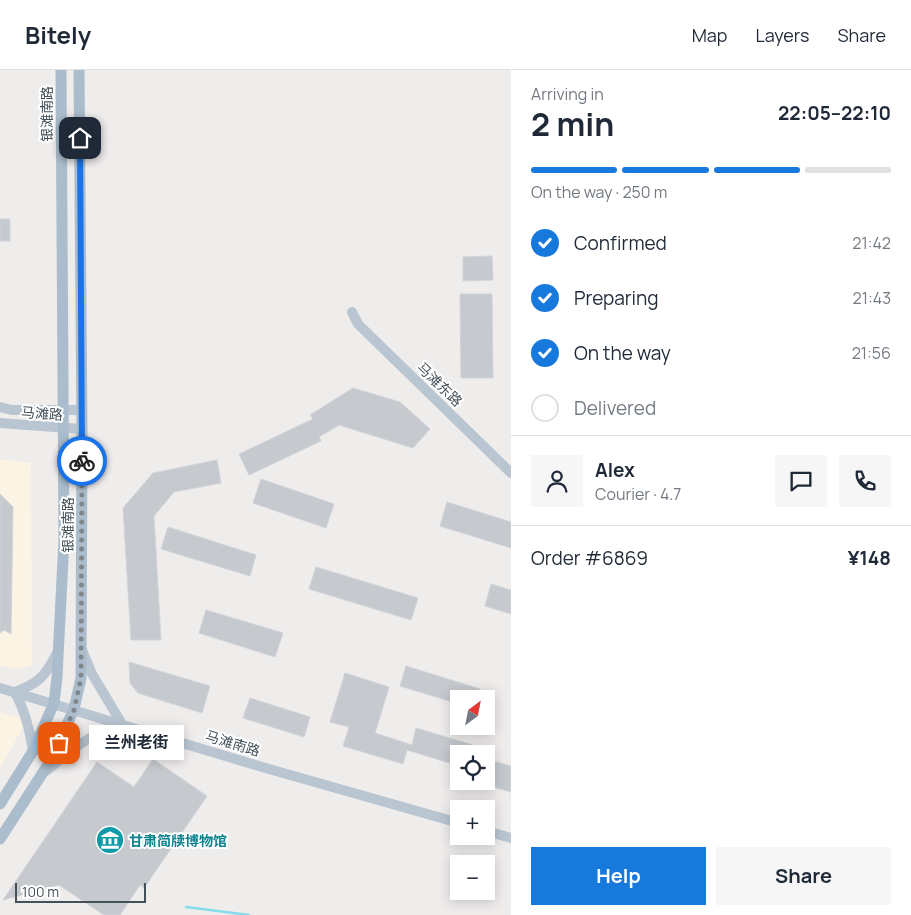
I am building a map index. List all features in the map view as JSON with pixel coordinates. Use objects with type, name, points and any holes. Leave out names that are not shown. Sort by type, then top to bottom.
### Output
[{"type":"main road","name":"银滩南路","points":[[0,804],[33,751],[54,703],[64,540],[61,70]]},
{"type":"main road","name":"银滩南路","points":[[0,839],[51,760],[74,710],[81,678],[82,410],[79,70]]},
{"type":"main road","name":"马滩东路","points":[[352,312],[358,324],[511,473]]},
{"type":"main road","name":"马滩路","points":[[0,407],[12,410],[82,410]]},
{"type":"main road","name":"马滩路","points":[[0,423],[82,429]]},
{"type":"main road","points":[[40,777],[76,746],[102,730],[122,724],[92,674],[81,647]]},
{"type":"main road","points":[[33,751],[26,718],[15,692],[32,685],[47,672],[58,650]]},
{"type":"main road","name":"马滩南路","points":[[0,688],[262,767],[450,820]]},
{"type":"main road","points":[[495,834],[511,838]]},
{"type":"shaded area","points":[[0,459],[31,463],[32,665],[16,670],[0,665]]},
{"type":"shaded area","points":[[0,712],[27,720],[0,769]]},
{"type":"building","points":[[0,219],[10,219],[10,241],[0,241]]},
{"type":"building","points":[[492,256],[493,280],[463,281],[463,257]]},
{"type":"building","points":[[460,294],[492,294],[493,378],[461,378]]},
{"type":"building","points":[[353,388],[400,402],[430,429],[413,448],[339,425],[319,437],[321,441],[249,475],[239,454],[313,419],[310,415]]},
{"type":"building","points":[[217,460],[221,483],[174,492],[154,516],[161,640],[131,640],[123,508],[153,473]]},
{"type":"building","points":[[261,479],[334,504],[326,528],[253,503]]},
{"type":"building","points":[[0,494],[13,507],[11,634],[4,630],[0,633]]},
{"type":"building","points":[[447,502],[511,522],[511,548],[440,526]]},
{"type":"building","points":[[168,527],[256,555],[250,576],[161,549]]},
{"type":"building","points":[[316,567],[418,598],[411,620],[309,589]]},
{"type":"building","points":[[491,584],[511,590],[511,614],[485,606]]},
{"type":"building","points":[[206,610],[283,633],[275,657],[199,633]]},
{"type":"building","points":[[129,662],[210,686],[202,713],[138,693],[130,683]]},
{"type":"building","points":[[406,666],[480,689],[450,690],[450,701],[400,686]]},
{"type":"building","points":[[345,673],[389,687],[375,733],[412,745],[416,728],[473,745],[450,745],[450,763],[407,750],[403,764],[343,746],[349,727],[330,722]]},
{"type":"building","points":[[250,698],[310,717],[304,737],[243,718]]},
{"type":"building","name":"甘肃简牍博物馆","points":[[153,759],[207,796],[144,888],[140,885],[120,915],[104,915],[59,885],[3,900],[97,762],[134,787]]},
{"type":"building","points":[[495,762],[511,766],[511,792],[495,788]]},
{"type":"waterway","points":[[186,907],[249,915]]},
{"type":"way so far","points":[[59,743],[74,710],[81,678],[82,461]]},
{"type":"place","name":"兰州老街","points":[[59,743]]},
{"type":"place","name":"甘肃简牍博物馆","points":[[110,840]]},
{"type":"route","points":[[80,138],[82,461]]}]
